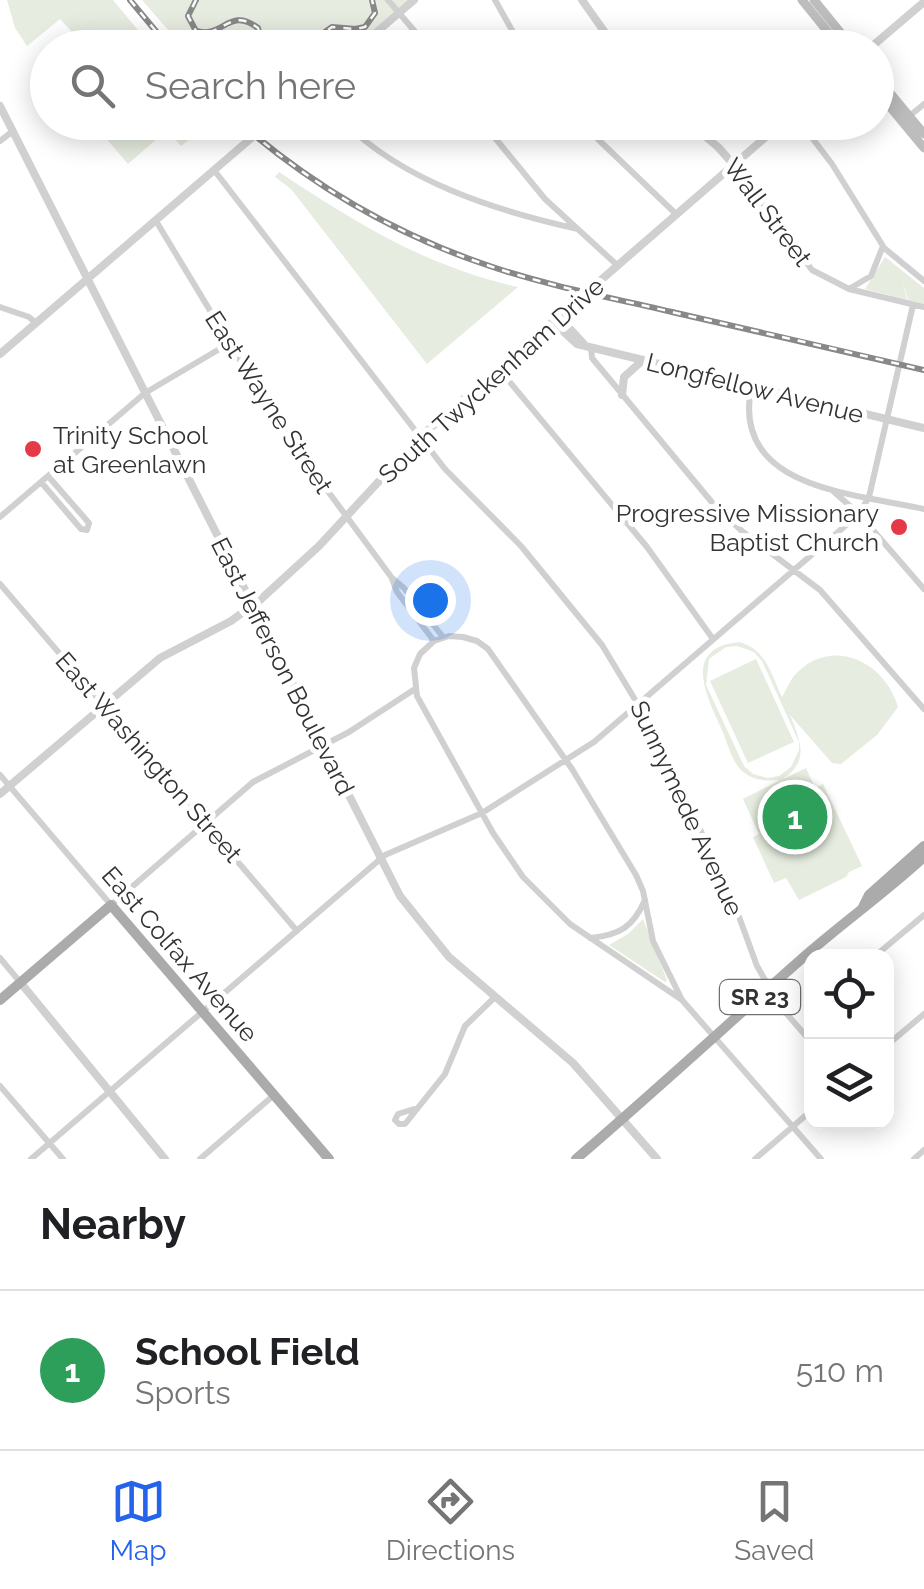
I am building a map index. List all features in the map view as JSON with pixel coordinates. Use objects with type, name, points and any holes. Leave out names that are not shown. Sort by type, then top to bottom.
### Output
[{"type":"main road","points":[[802,0],[826,30]]},
{"type":"main road","points":[[814,0],[838,30]]},
{"type":"main road","points":[[894,102],[924,148]]},
{"type":"main road","points":[[894,108],[924,134]]},
{"type":"main road","name":"SR 23","points":[[820,949],[863,907],[869,895],[924,846]]},
{"type":"main road","name":"SR 23","points":[[863,907],[874,902],[924,857]]},
{"type":"main road","points":[[0,1000],[110,904]]},
{"type":"main road","name":"East Colfax Avenue","points":[[110,904],[329,1159]]},
{"type":"main road","name":"SR 23","points":[[576,1159],[804,962]]},
{"type":"street","points":[[388,0],[414,30]]},
{"type":"street","points":[[379,30],[414,0]]},
{"type":"street","points":[[495,0],[512,30]]},
{"type":"street","points":[[582,0],[603,30]]},
{"type":"street","points":[[891,30],[924,2]]},
{"type":"street","points":[[906,120],[924,104]]},
{"type":"street","name":"East Jefferson Boulevard","points":[[0,106],[400,896],[454,963],[574,1064],[657,1159]]},
{"type":"street","points":[[0,142],[13,131]]},
{"type":"street","points":[[0,354],[249,140]]},
{"type":"street","points":[[366,140],[383,154],[439,184],[511,212],[578,229]]},
{"type":"street","points":[[497,140],[532,184],[617,265]]},
{"type":"street","points":[[599,140],[676,214]]},
{"type":"street","name":"Wall Street","points":[[710,140],[765,203],[804,264],[849,289],[924,307]]},
{"type":"street","name":"South Twyckenham Drive","points":[[0,794],[160,658],[253,606],[297,568],[420,438],[762,140]]},
{"type":"street","points":[[814,140],[883,246],[924,282]]},
{"type":"street","name":"Sunnymede Avenue","points":[[214,170],[420,438],[461,487],[521,546],[602,645],[640,702],[734,903],[768,990],[809,1039]]},
{"type":"street","name":"East Wayne Street","points":[[156,220],[279,425],[345,517],[443,638]]},
{"type":"street","points":[[849,289],[871,276],[883,246]]},
{"type":"street","points":[[30,1159],[380,858],[482,813],[566,761],[859,514],[869,497],[913,304]]},
{"type":"street","points":[[0,307],[36,323]]},
{"type":"street","name":"Longfellow Avenue","points":[[556,319],[570,340],[589,347],[924,428]]},
{"type":"street","points":[[0,517],[145,393],[228,344]]},
{"type":"street","points":[[589,347],[592,358],[715,506],[832,602],[924,709]]},
{"type":"street","points":[[622,395],[624,377],[644,360]]},
{"type":"street","points":[[499,369],[647,546],[713,639]]},
{"type":"street","points":[[752,384],[750,424],[766,456],[786,474],[924,509]]},
{"type":"street","points":[[40,482],[81,529],[87,530],[89,524],[48,476]]},
{"type":"street","points":[[828,487],[859,514],[924,589]]},
{"type":"street","name":"East Wayne Street","points":[[392,578],[397,592],[434,641]]},
{"type":"street","name":"East Washington Street","points":[[0,584],[297,930]]},
{"type":"street","points":[[682,1000],[658,954],[636,875],[566,761],[488,649],[470,638],[434,641],[416,661],[415,690],[482,813],[524,877],[589,938],[682,1000],[821,1159]]},
{"type":"street","points":[[110,904],[257,779],[395,705],[415,690]]},
{"type":"street","name":"East Colfax Avenue","points":[[0,775],[110,904]]},
{"type":"street","points":[[589,938],[628,928],[645,900]]},
{"type":"street","points":[[883,949],[924,915]]},
{"type":"street","points":[[0,958],[68,1036],[108,1093],[165,1159]]},
{"type":"street","points":[[414,1109],[446,1074],[465,1026],[495,997]]},
{"type":"street","points":[[894,1039],[924,1014]]},
{"type":"street","points":[[0,1086],[63,1159]]},
{"type":"street","points":[[200,1159],[274,1095]]},
{"type":"street","points":[[754,1159],[804,1117]]},
{"type":"street","points":[[914,1159],[924,1150]]},
{"type":"shaded area","points":[[7,0],[113,0],[138,30],[70,30],[60,19],[47,30],[30,30],[27,46],[15,28]]},
{"type":"shaded area","points":[[142,0],[408,0],[373,30],[168,30]]},
{"type":"shaded area","points":[[108,140],[156,140],[128,164]]},
{"type":"shaded area","points":[[279,172],[422,255],[518,287],[427,364],[291,189],[275,177]]},
{"type":"shaded area","points":[[885,257],[924,288],[924,304],[908,300],[902,279],[907,300],[865,289]]},
{"type":"shaded area","points":[[739,642],[756,650],[782,697],[794,676],[808,664],[824,657],[855,659],[881,677],[898,707],[877,735],[841,764],[832,763],[790,715],[800,743],[799,759],[781,780],[806,768],[815,788],[823,784],[862,866],[799,900],[786,878],[774,883],[753,837],[759,834],[743,799],[780,780],[755,779],[738,767],[705,688],[704,663],[721,646]],"holes":[[[726,647],[754,652],[762,661],[799,742],[791,767],[768,778],[753,774],[744,766],[706,685],[709,659]]]},
{"type":"shaded area","points":[[756,659],[794,742],[748,763],[710,681]]},
{"type":"shaded area","points":[[643,919],[667,980],[665,982],[609,945]]},
{"type":"railway","points":[[130,0],[155,30]]},
{"type":"railway","points":[[195,30],[188,16],[196,0]]},
{"type":"railway","points":[[328,30],[365,27],[375,13],[372,0]]},
{"type":"railway","points":[[215,30],[240,20],[259,30]]},
{"type":"railway","points":[[260,140],[353,204],[415,237],[481,263],[576,290],[924,370]]},
{"type":"place","name":"Trinity School at Greenlawn","points":[[33,449]]},
{"type":"place","name":"Progressive Missionary Baptist Church","points":[[899,527]]},
{"type":"place","name":"School Field","points":[[795,817]]}]
